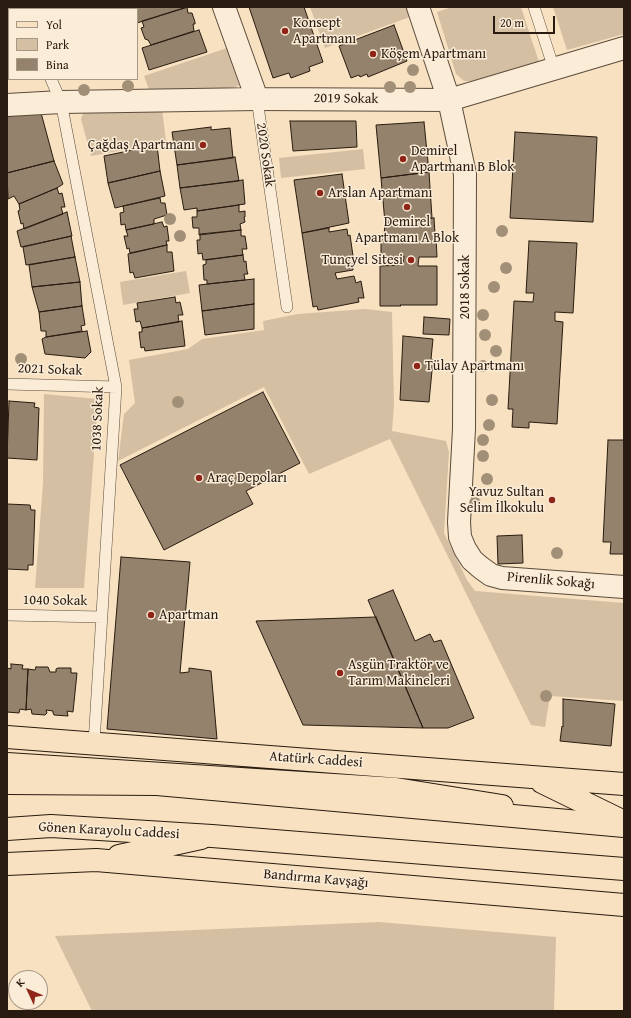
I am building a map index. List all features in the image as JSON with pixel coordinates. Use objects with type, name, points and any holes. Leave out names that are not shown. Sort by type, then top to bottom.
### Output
[{"type":"main road","name":"Atatürk Caddesi","points":[[7,737],[624,784]]},
{"type":"main road","points":[[7,764],[396,789],[624,826]]},
{"type":"main road","points":[[530,776],[624,822]]},
{"type":"main road","points":[[7,783],[157,784],[624,826]]},
{"type":"main road","name":"Gönen Karayolu Caddesi","points":[[7,829],[52,826],[212,836]]},
{"type":"main road","points":[[96,860],[212,836],[624,869]]},
{"type":"main road","name":"Bandırma Kavşağı","points":[[7,864],[96,860],[624,905]]},
{"type":"street","name":"2020 Sokak","points":[[224,7],[257,99]]},
{"type":"street","name":"2018 Sokak","points":[[418,7],[449,100],[466,174],[464,430],[459,522],[460,537],[465,549],[472,560],[480,567]]},
{"type":"street","name":"2019 Sokak","points":[[7,105],[61,102],[257,99],[449,100],[624,48]]},
{"type":"street","name":"Pirenlik Sokağı","points":[[480,567],[491,574],[502,578],[624,587]]},
{"type":"lane","points":[[534,7],[554,69]]},
{"type":"lane","name":"1038 Sokak","points":[[51,80],[61,102],[116,387],[94,743]]},
{"type":"lane","name":"2020 Sokak","points":[[257,99],[287,307]]},
{"type":"lane","name":"2021 Sokak","points":[[7,384],[116,387]]},
{"type":"lane","name":"1040 Sokak","points":[[7,615],[102,617]]},
{"type":"green space","points":[[310,7],[406,7],[410,17],[325,48]]},
{"type":"green space","points":[[452,7],[521,7],[539,62],[471,81],[464,81],[456,74],[437,12]]},
{"type":"green space","points":[[553,7],[624,7],[624,34],[567,50]]},
{"type":"green space","points":[[227,48],[239,85],[230,91],[150,92],[144,76]]},
{"type":"green space","points":[[162,109],[166,142],[91,156],[81,119],[84,112]]},
{"type":"green space","points":[[363,149],[365,169],[281,178],[279,158]]},
{"type":"green space","points":[[186,271],[190,293],[123,305],[120,282]]},
{"type":"green space","points":[[365,309],[392,312],[394,405],[392,431],[446,441],[449,452],[444,533],[467,580],[475,591],[624,603],[624,701],[550,696],[545,727],[531,725],[390,439],[309,474],[264,387],[118,461],[124,414],[135,403],[129,360],[188,349],[202,339],[264,330],[263,321],[298,314]]},
{"type":"green space","points":[[44,394],[98,399],[84,588],[35,588],[43,483]]},
{"type":"green space","points":[[379,922],[556,937],[554,1011],[92,1011],[55,936]]},
{"type":"building","points":[[84,7],[96,7],[96,8],[82,8]]},
{"type":"building","points":[[187,7],[188,13],[192,13],[195,22],[195,24],[193,24],[194,31],[151,45],[148,40],[145,39],[141,28],[144,27],[142,21]]},
{"type":"building","points":[[188,7],[138,23],[138,8],[128,8]]},
{"type":"building","name":"Konsept Apartmanı","points":[[249,7],[304,7],[323,62],[309,67],[310,71],[291,78],[289,73],[273,78]]},
{"type":"building","name":"Köşem Apartmanı","points":[[394,25],[407,61],[368,77],[367,74],[360,77],[359,75],[351,78],[339,46]]},
{"type":"building","points":[[199,30],[207,52],[149,70],[142,48]]},
{"type":"building","points":[[7,44],[8,74],[7,75]]},
{"type":"building","points":[[40,109],[54,161],[7,173],[7,117]]},
{"type":"building","points":[[290,121],[356,121],[357,147],[293,151]]},
{"type":"building","name":"Demirel Apartmanı B Blok","points":[[424,122],[429,172],[381,178],[376,125]]},
{"type":"building","name":"Çağdaş Apartmanı","points":[[211,127],[211,130],[230,128],[233,158],[177,165],[172,132]]},
{"type":"building","points":[[515,132],[597,137],[593,222],[510,218]]},
{"type":"building","points":[[157,145],[160,171],[108,183],[104,156]]},
{"type":"building","points":[[235,157],[239,181],[180,188],[177,165]]},
{"type":"building","points":[[54,161],[63,184],[19,204],[14,196],[8,199],[7,173]]},
{"type":"building","points":[[160,171],[165,196],[115,208],[108,183]]},
{"type":"building","name":"Demirel Apartmanı A Blok","points":[[429,172],[432,218],[385,223],[381,178]]},
{"type":"building","name":"Arslan Apartmanı","points":[[342,174],[349,223],[302,233],[294,180]]},
{"type":"building","points":[[243,180],[245,204],[197,211],[197,208],[184,210],[180,188]]},
{"type":"building","points":[[57,188],[59,194],[62,193],[65,207],[61,207],[63,214],[24,229],[23,223],[21,224],[18,211],[20,210],[19,204]]},
{"type":"building","points":[[160,198],[161,203],[165,203],[167,215],[154,219],[154,224],[126,230],[125,224],[121,225],[120,213],[124,212],[123,206]]},
{"type":"building","points":[[239,205],[239,212],[245,211],[245,222],[240,224],[241,230],[199,235],[199,228],[193,228],[192,217],[197,217],[197,211]]},
{"type":"building","points":[[67,212],[72,236],[21,247],[17,231]]},
{"type":"building","name":"Tunçyel Sitesi","points":[[434,218],[435,234],[433,237],[436,237],[437,257],[419,257],[418,266],[437,266],[437,305],[380,306],[380,266],[403,265],[404,256],[381,257],[381,236],[384,237],[385,223]]},
{"type":"building","points":[[162,222],[164,227],[167,226],[169,241],[166,241],[167,245],[130,253],[129,248],[127,249],[124,236],[128,236],[126,230]]},
{"type":"building","points":[[329,228],[329,232],[347,229],[348,236],[350,235],[354,263],[352,263],[353,270],[335,273],[337,279],[354,276],[356,283],[361,281],[364,298],[358,298],[359,302],[318,310],[317,306],[313,307],[302,233]]},
{"type":"building","points":[[241,230],[241,236],[245,236],[247,249],[242,249],[243,255],[203,260],[202,253],[198,254],[197,240],[200,240],[200,234]]},
{"type":"building","points":[[71,236],[75,257],[26,265],[23,247]]},
{"type":"building","points":[[529,241],[577,243],[573,313],[555,312],[555,321],[563,322],[557,424],[529,422],[529,428],[512,427],[513,409],[508,409],[514,301],[533,302],[534,293],[526,293]]},
{"type":"building","points":[[167,245],[167,252],[172,252],[174,271],[135,278],[133,272],[130,273],[128,254]]},
{"type":"building","points":[[243,255],[244,262],[246,261],[248,274],[244,274],[245,280],[207,284],[207,280],[204,280],[203,265],[206,264],[206,260]]},
{"type":"building","points":[[75,257],[80,282],[32,287],[29,265]]},
{"type":"building","points":[[254,279],[254,304],[202,311],[199,285]]},
{"type":"building","points":[[80,282],[82,306],[39,312],[32,287]]},
{"type":"building","points":[[175,297],[176,303],[180,302],[183,315],[178,315],[179,322],[142,328],[140,321],[136,322],[134,309],[138,309],[137,303]]},
{"type":"building","points":[[254,304],[254,329],[205,335],[202,311]]},
{"type":"building","points":[[82,306],[85,325],[81,326],[82,331],[46,337],[46,331],[41,331],[39,312]]},
{"type":"building","points":[[424,317],[450,319],[449,335],[423,334]]},
{"type":"building","points":[[182,321],[185,346],[145,351],[144,347],[141,348],[139,332],[142,332],[142,328]]},
{"type":"building","points":[[87,331],[91,352],[85,358],[45,354],[42,339],[46,337]]},
{"type":"building","name":"Tülay Apartmanı","points":[[403,336],[433,339],[431,359],[433,360],[429,402],[400,400]]},
{"type":"building","name":"Araç Depoları","points":[[263,392],[300,463],[246,491],[253,504],[164,550],[120,465]]},
{"type":"building","points":[[9,401],[35,403],[34,407],[39,408],[37,460],[7,458]]},
{"type":"building","points":[[608,440],[624,440],[624,554],[610,554],[611,542],[603,542]]},
{"type":"building","points":[[7,504],[30,505],[31,510],[35,510],[33,565],[28,565],[28,570],[7,569]]},
{"type":"building","points":[[522,535],[523,563],[498,564],[497,536]]},
{"type":"building","name":"Apartman","points":[[121,557],[190,562],[180,673],[189,672],[189,668],[211,671],[217,739],[107,729]]},
{"type":"building","name":"Asgün Traktör ve Tarım Makineleri","points":[[393,590],[415,641],[430,634],[434,642],[441,640],[474,718],[448,728],[423,728],[368,600]]},
{"type":"building","name":"Asgün Traktör ve Tarım Makineleri","points":[[376,617],[423,728],[303,725],[256,621]]},
{"type":"building","points":[[11,664],[23,665],[22,669],[28,669],[26,710],[20,709],[19,713],[7,712],[7,668],[11,669]]},
{"type":"building","points":[[36,667],[48,667],[50,672],[56,672],[56,669],[58,668],[71,668],[71,673],[77,673],[73,712],[67,711],[68,716],[54,715],[53,711],[46,710],[47,713],[45,715],[32,714],[31,709],[26,710],[28,669],[35,670]]},
{"type":"building","points":[[563,699],[615,704],[611,746],[560,741],[562,726],[563,727]]},
{"type":"place","name":"Konsept Apartmanı","points":[[285,31]]},
{"type":"place","name":"Köşem Apartmanı","points":[[373,54]]},
{"type":"place","name":"Çağdaş Apartmanı","points":[[203,145]]},
{"type":"place","name":"Demirel Apartmanı B Blok","points":[[403,159]]},
{"type":"place","name":"Arslan Apartmanı","points":[[320,193]]},
{"type":"place","name":"Demirel Apartmanı A Blok","points":[[407,207]]},
{"type":"place","name":"Tunçyel Sitesi","points":[[411,260]]},
{"type":"place","name":"Tülay Apartmanı","points":[[417,366]]},
{"type":"place","name":"Araç Depoları","points":[[199,478]]},
{"type":"place","name":"Yavuz Sultan Selim İlkokulu","points":[[552,500]]},
{"type":"place","name":"Apartman","points":[[151,615]]},
{"type":"place","name":"Asgün Traktör ve Tarım Makineleri","points":[[340,673]]}]
